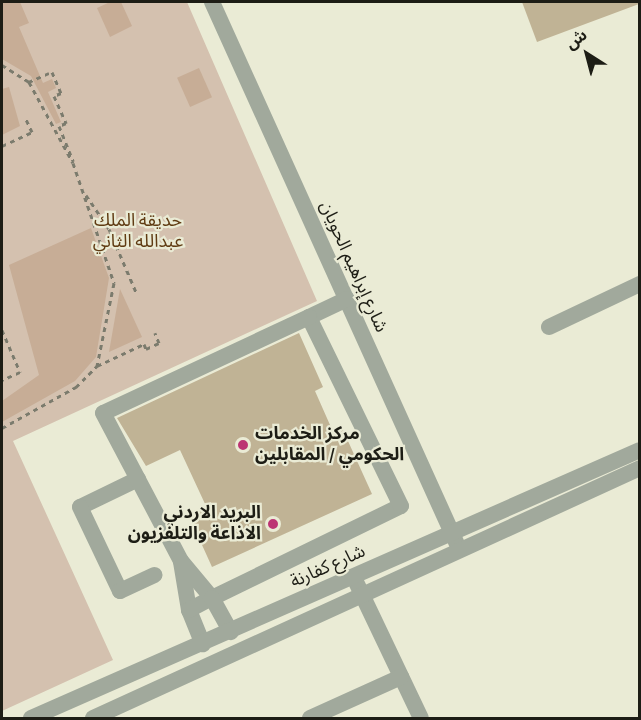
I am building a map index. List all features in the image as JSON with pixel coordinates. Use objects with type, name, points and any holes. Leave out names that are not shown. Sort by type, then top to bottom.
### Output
[{"type":"street","name":"شارع إبراهيم الحويان","points":[[212,2],[456,541]]},
{"type":"street","points":[[549,327],[639,284]]},
{"type":"street","points":[[231,632],[212,598],[181,561],[103,413],[347,299]]},
{"type":"street","points":[[189,610],[401,506],[309,317]]},
{"type":"street","name":"شارع كفارنة","points":[[93,718],[362,593],[456,541],[639,450]]},
{"type":"street","name":"شارع كفارنة","points":[[32,718],[354,577],[456,541],[639,468]]},
{"type":"street","points":[[138,479],[81,507],[120,591],[155,575]]},
{"type":"street","points":[[181,561],[189,610],[203,644]]},
{"type":"street","points":[[354,577],[421,718]]},
{"type":"street","points":[[310,718],[401,677]]},
{"type":"path","points":[[2,65],[29,82],[74,163]]},
{"type":"path","points":[[29,82],[50,73],[61,93],[54,96],[66,123],[59,126],[74,163],[114,284],[97,366]]},
{"type":"path","points":[[2,146],[32,132],[26,119]]},
{"type":"path","points":[[82,190],[109,229],[136,292]]},
{"type":"path","points":[[2,330],[20,372],[2,380]]},
{"type":"path","points":[[2,428],[76,387],[97,366],[144,344],[146,349],[159,344],[155,333]]},
{"type":"green space","name":"حديقة الملك عبدالله الثاني","points":[[2,2],[187,2],[317,301],[13,441],[113,660],[2,711]]},
{"type":"shaded area","points":[[2,2],[20,2],[29,23],[19,27],[43,83],[52,79],[56,88],[48,92],[61,122],[56,124],[31,76],[2,59]]},
{"type":"shaded area","points":[[110,2],[121,2],[132,26],[110,37],[97,8]]},
{"type":"shaded area","points":[[199,68],[212,97],[190,107],[177,78]]},
{"type":"shaded area","points":[[9,87],[20,126],[2,135],[2,89]]},
{"type":"shaded area","points":[[91,228],[109,278],[96,357],[75,381],[2,422],[2,401],[39,375],[9,265]]},
{"type":"shaded area","points":[[120,289],[142,337],[109,352]]},
{"type":"building","points":[[522,2],[639,2],[639,4],[537,42]]},
{"type":"building","name":"مركز الخدمات الحكومي / المقابلين","points":[[299,333],[323,387],[315,391],[334,434],[343,430],[372,494],[212,567],[188,514],[206,506],[180,450],[146,466],[117,418]]},
{"type":"place","name":"مركز الخدمات الحكومي / المقابلين","points":[[243,445]]},
{"type":"place","name":"البريد الاردني الاذاعة والتلفزيون","points":[[273,524]]}]
